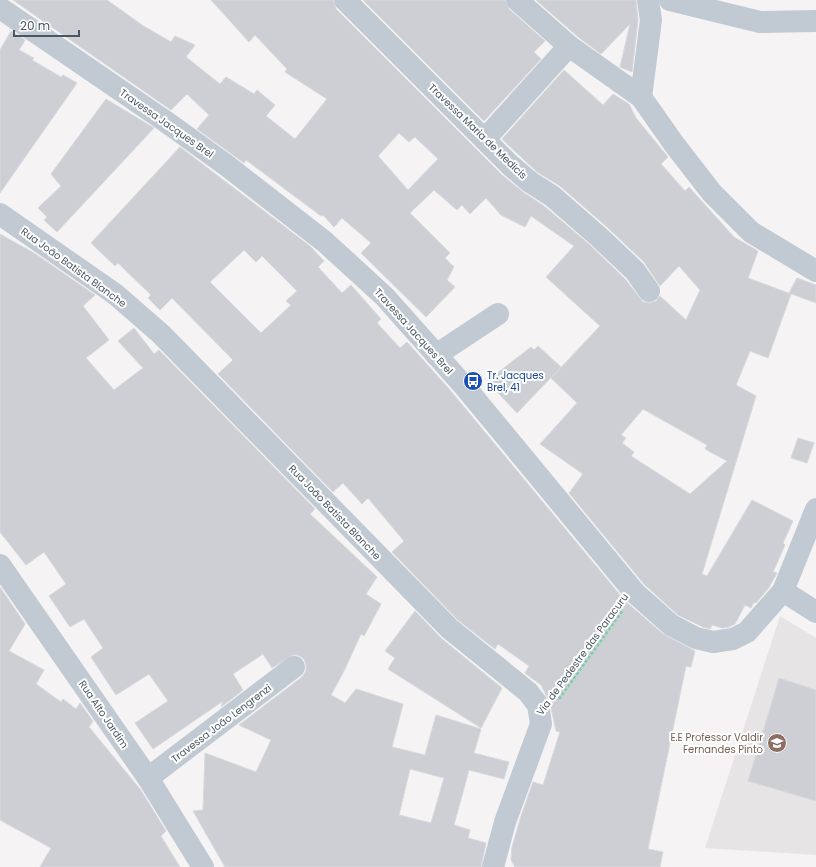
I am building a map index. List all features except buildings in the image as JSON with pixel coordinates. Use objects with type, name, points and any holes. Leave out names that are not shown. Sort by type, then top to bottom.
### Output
[{"type":"street","name":"Travessa Maria de Medicis","points":[[345,0],[530,182],[552,196],[635,271],[649,291]]},
{"type":"street","points":[[517,0],[569,46],[641,97],[674,144],[712,193],[751,232],[816,271]]},
{"type":"street","points":[[641,97],[651,20],[648,0]]},
{"type":"street","points":[[670,0],[760,22],[816,21]]},
{"type":"street","name":"Travessa Jacques Brel","points":[[0,8],[165,121],[226,165],[325,242],[385,297],[436,355],[635,593],[672,625],[696,638],[713,642],[733,639],[746,632],[783,591]]},
{"type":"street","points":[[485,139],[569,46]]},
{"type":"street","name":"Rua João Batista Blanche","points":[[0,214],[115,294],[161,334],[450,629],[528,692],[538,705],[541,724]]},
{"type":"street","points":[[436,355],[498,314]]},
{"type":"street","points":[[816,509],[783,591],[816,612]]},
{"type":"street","name":"Rua Alto Jardim","points":[[0,565],[148,778],[203,867]]},
{"type":"street","name":"Travessa João Lengrenzi","points":[[148,778],[294,667]]},
{"type":"street","points":[[493,867],[505,822],[541,724]]},
{"type":"path","name":"Via de Pedestre das Paracuru","points":[[541,724],[635,593]]},
{"type":"shaded area","name":"E.E Professor Valdir Fernandes Pinto","points":[[780,616],[816,638],[816,855],[705,848]]},
{"type":"place","name":"Tr. Jacques Brel, 41","points":[[473,381]]},
{"type":"place","name":"E.E Professor Valdir Fernandes Pinto","points":[[777,743]]}]
